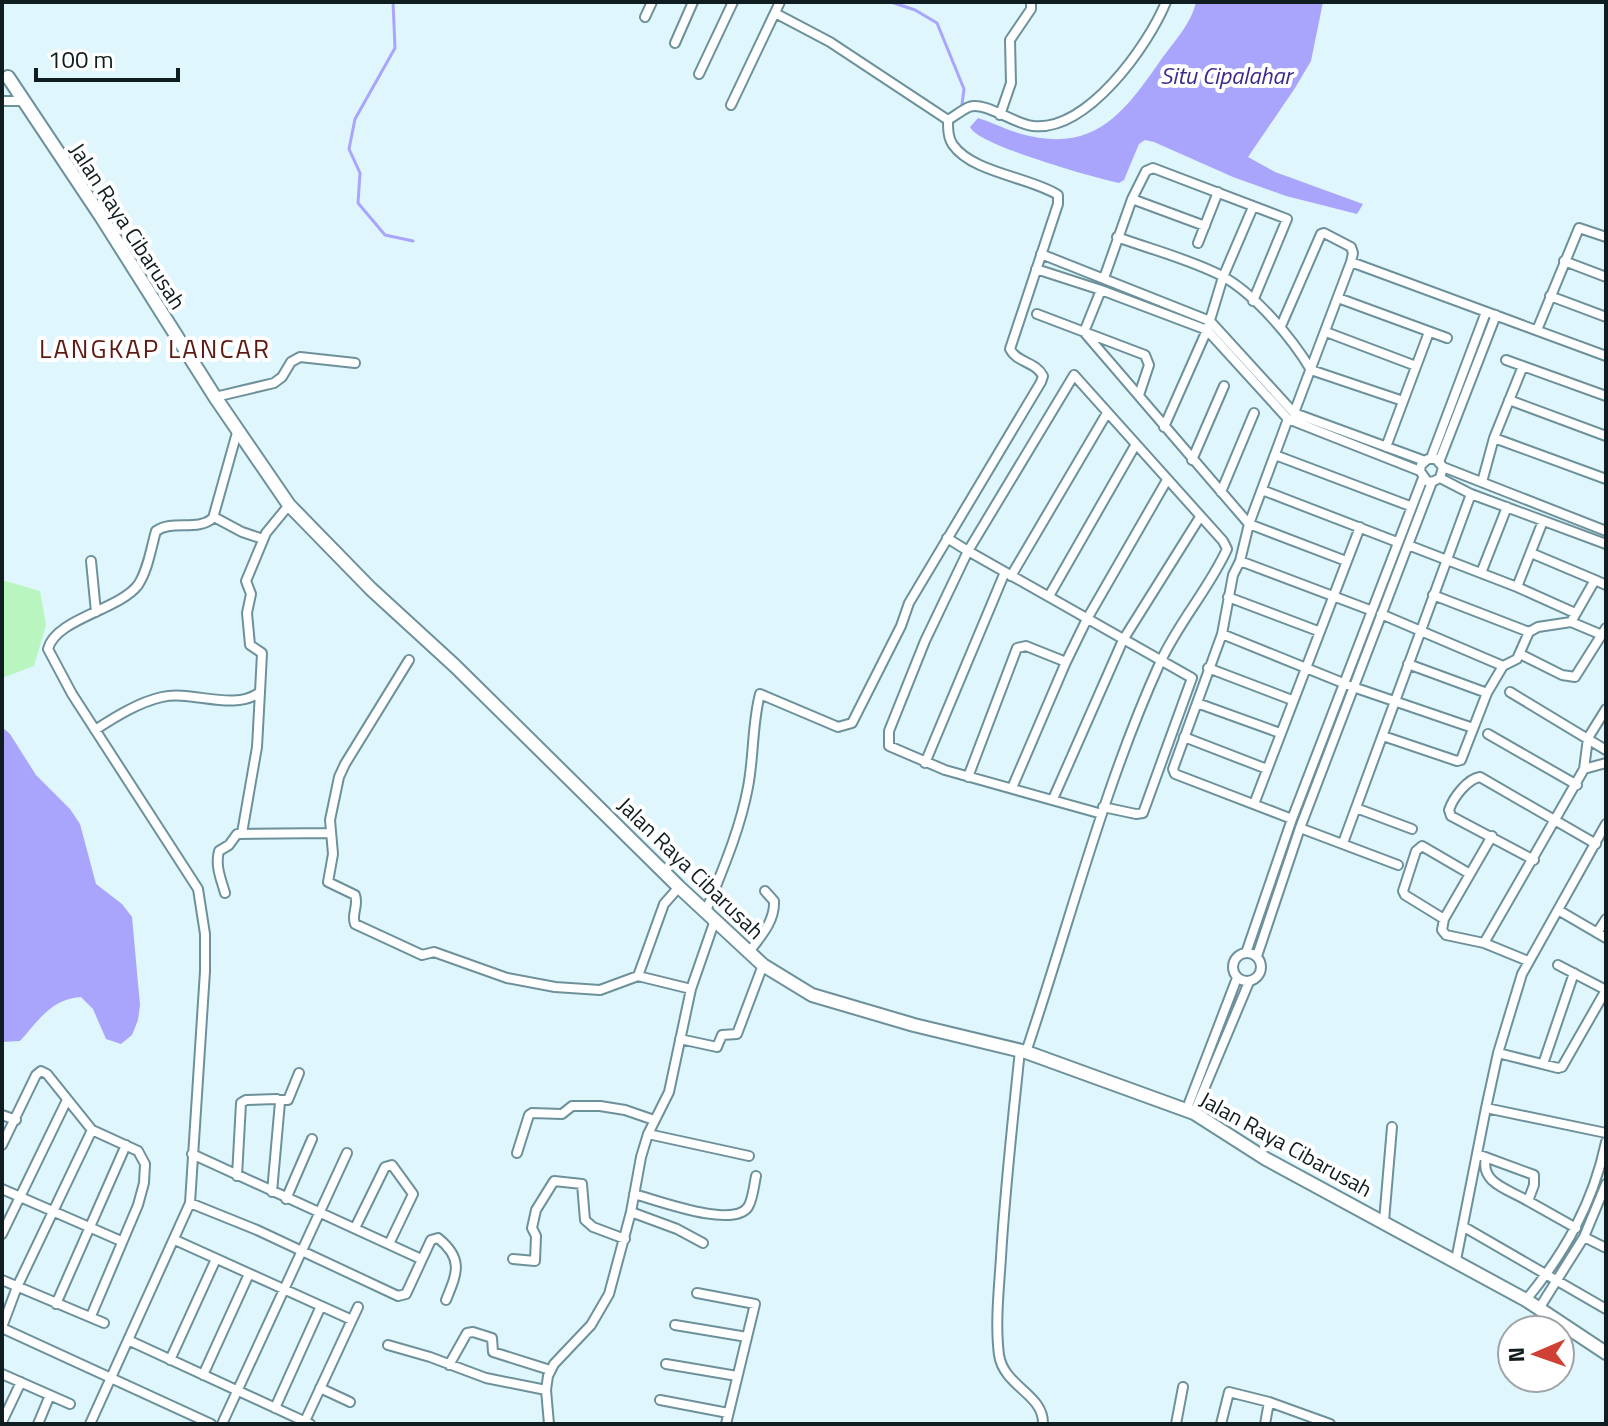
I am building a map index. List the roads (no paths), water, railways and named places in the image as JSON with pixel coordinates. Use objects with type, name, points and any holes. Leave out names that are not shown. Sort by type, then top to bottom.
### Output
[{"type":"main road","name":"Jalan Raya Cibarusah","points":[[8,77],[132,264],[215,397],[289,505],[371,589],[455,666],[679,887],[763,965],[812,995],[914,1025],[1023,1051],[1190,1112],[1266,1159],[1540,1307],[1606,1353]]},
{"type":"street","points":[[645,17],[652,2]]},
{"type":"street","points":[[675,43],[693,2]]},
{"type":"street","points":[[699,74],[733,2]]},
{"type":"street","points":[[731,105],[780,2]]},
{"type":"street","points":[[1000,115],[1011,83],[1010,40],[1031,9],[1031,2]]},
{"type":"street","points":[[948,120],[971,106],[979,105],[1031,126],[1048,126],[1086,110],[1122,71],[1166,2]]},
{"type":"street","points":[[549,1424],[546,1390],[550,1370],[591,1325],[612,1286],[648,1134],[669,1092],[691,989],[747,791],[760,694],[838,727],[852,723],[901,626],[909,603],[1043,376],[1010,349],[1058,204],[1058,195],[989,168],[958,151],[951,142],[948,120],[830,42],[775,13]]},
{"type":"street","points":[[2,101],[23,101]]},
{"type":"street","points":[[1104,278],[1132,199],[1146,171],[1153,168],[1288,220],[1253,301]]},
{"type":"street","points":[[1198,243],[1218,192]]},
{"type":"street","points":[[1132,199],[1205,226]]},
{"type":"street","points":[[1164,427],[1208,326],[1223,277],[1253,207]]},
{"type":"street","points":[[1537,330],[1579,228],[1606,237]]},
{"type":"street","points":[[1281,326],[1321,234],[1351,247],[1351,262],[1326,332],[1249,524],[1240,561],[1233,575],[1222,634],[1173,769],[1175,774],[1292,819]]},
{"type":"street","points":[[1117,237],[1223,277],[1281,326],[1311,370],[1403,401]]},
{"type":"street","points":[[1041,254],[1104,278],[1208,326],[1291,416],[1421,474],[1606,544]]},
{"type":"street","points":[[1564,261],[1606,277]]},
{"type":"street","points":[[1351,262],[1606,356]]},
{"type":"street","points":[[1036,269],[1208,326]]},
{"type":"street","points":[[1084,332],[1101,290]]},
{"type":"street","points":[[1550,296],[1606,317]]},
{"type":"street","points":[[1338,298],[1447,338]]},
{"type":"street","points":[[1486,312],[1435,462],[1436,480],[1381,614],[1300,828],[1257,956],[1261,972],[1249,982],[1237,978],[1233,973],[1235,959],[1246,953],[1292,819],[1421,474],[1435,462],[1496,315]]},
{"type":"street","points":[[1037,314],[1145,355],[1149,365],[1139,395]]},
{"type":"street","points":[[1084,332],[1249,524],[1346,561]]},
{"type":"street","points":[[1326,332],[1416,366]]},
{"type":"street","points":[[1386,447],[1429,332]]},
{"type":"street","points":[[215,397],[274,383],[282,377],[291,362],[300,357],[355,363]]},
{"type":"street","points":[[1506,360],[1606,396]]},
{"type":"street","points":[[1482,482],[1494,438],[1523,366]]},
{"type":"street","points":[[947,538],[968,551],[1008,574],[1049,596],[1160,662],[1191,677],[1193,681],[1143,813],[1136,814],[1102,810],[1053,799],[925,763],[889,746],[889,731],[925,641],[968,551],[1074,375],[1227,549],[1160,662],[1102,810],[1023,1051],[1004,1214],[998,1339],[1002,1370],[1035,1402],[1042,1412],[1043,1424]]},
{"type":"street","points":[[1192,460],[1224,386]]},
{"type":"street","points":[[1509,400],[1606,436]]},
{"type":"street","points":[[925,763],[1008,574],[1107,413]]},
{"type":"street","points":[[1221,492],[1254,413]]},
{"type":"street","points":[[1291,416],[1435,462],[1606,531]]},
{"type":"street","points":[[90,1424],[190,1203],[205,934],[198,889],[95,730],[48,649],[54,635],[139,583],[156,531],[168,525],[208,523],[214,517],[238,429]]},
{"type":"street","points":[[1494,438],[1606,479]]},
{"type":"street","points":[[1049,596],[1136,444]]},
{"type":"street","points":[[1275,455],[1410,506]]},
{"type":"street","points":[[1012,788],[1087,619],[1167,480]]},
{"type":"street","points":[[1262,490],[1397,542]]},
{"type":"street","points":[[1343,843],[1471,494]]},
{"type":"street","points":[[242,833],[257,747],[260,692],[263,688],[262,653],[250,645],[247,613],[251,594],[246,584],[263,539],[289,505]]},
{"type":"street","points":[[1481,573],[1507,507]]},
{"type":"street","points":[[214,517],[263,539]]},
{"type":"street","points":[[1053,799],[1123,640],[1200,517]]},
{"type":"street","points":[[1517,587],[1543,521]]},
{"type":"street","points":[[1254,804],[1360,527]]},
{"type":"street","points":[[1408,545],[1575,613]]},
{"type":"street","points":[[1531,553],[1606,585]]},
{"type":"street","points":[[91,561],[96,612]]},
{"type":"street","points":[[1240,561],[1370,610]]},
{"type":"street","points":[[1571,622],[1595,580]]},
{"type":"street","points":[[1433,595],[1529,632]]},
{"type":"street","points":[[1228,597],[1318,631]]},
{"type":"street","points":[[1381,614],[1503,666]]},
{"type":"street","points":[[1383,736],[1457,761],[1463,758],[1487,693],[1503,666],[1512,663],[1520,654],[1529,632],[1538,627],[1571,622],[1604,632],[1575,677],[1562,675],[1520,654]]},
{"type":"street","points":[[1222,634],[1353,687],[1473,728]]},
{"type":"street","points":[[968,777],[1017,648],[1026,646],[1066,662]]},
{"type":"street","points":[[409,660],[341,772],[330,820],[332,861],[327,879],[355,895],[355,924],[422,955],[434,952],[507,978],[591,990],[608,988],[638,976],[691,989]]},
{"type":"street","points":[[1408,664],[1487,693]]},
{"type":"street","points":[[1208,668],[1292,700]]},
{"type":"street","points":[[95,730],[109,720],[160,697],[234,699],[249,698],[260,692]]},
{"type":"street","points":[[1510,692],[1606,750]]},
{"type":"street","points":[[1197,703],[1280,733]]},
{"type":"street","points":[[1484,943],[1577,785],[1584,769],[1588,738],[1606,709]]},
{"type":"street","points":[[1488,734],[1577,785]]},
{"type":"street","points":[[1184,737],[1267,769]]},
{"type":"street","points":[[1584,769],[1606,763]]},
{"type":"street","points":[[1534,860],[1451,816],[1451,805],[1475,777],[1596,844]]},
{"type":"street","points":[[1356,808],[1412,829]]},
{"type":"street","points":[[1456,1260],[1481,1156],[1486,1108],[1498,1053],[1528,961],[1606,824]]},
{"type":"street","points":[[1300,828],[1398,865]]},
{"type":"street","points":[[225,893],[217,856],[237,834],[330,833]]},
{"type":"street","points":[[1492,836],[1444,919],[1442,930],[1446,935],[1484,943],[1528,961]]},
{"type":"street","points":[[1444,919],[1403,891],[1416,851],[1422,846],[1470,874]]},
{"type":"street","points":[[638,976],[664,904],[679,887]]},
{"type":"street","points":[[749,952],[771,921],[775,908],[772,896],[765,891]]},
{"type":"street","points":[[1558,910],[1606,938]]},
{"type":"street","points":[[1597,933],[1606,919]]},
{"type":"street","points":[[1246,953],[1257,956]]},
{"type":"street","points":[[680,1039],[717,1047],[722,1035],[737,1034],[763,965]]},
{"type":"street","points":[[1498,1053],[1562,1067],[1606,990],[1558,965]]},
{"type":"street","points":[[1543,1064],[1574,973]]},
{"type":"street","points":[[1190,1112],[1237,978]]},
{"type":"street","points":[[1190,1112],[1249,982]]},
{"type":"street","points":[[2,1145],[36,1075],[41,1071],[47,1074],[66,1102],[92,1130],[138,1151],[145,1164],[138,1205],[91,1316]]},
{"type":"street","points":[[237,1176],[241,1103],[246,1100],[288,1100],[299,1073]]},
{"type":"street","points":[[272,1192],[279,1100]]},
{"type":"street","points":[[2,1234],[66,1102]]},
{"type":"street","points":[[517,1153],[532,1113],[562,1114],[572,1106],[600,1106],[625,1110],[654,1120]]},
{"type":"street","points":[[1486,1108],[1606,1133]]},
{"type":"street","points":[[2,1115],[16,1120]]},
{"type":"street","points":[[1384,1221],[1392,1127]]},
{"type":"street","points":[[92,1130],[17,1287],[2,1328],[211,1424]]},
{"type":"street","points":[[648,1134],[749,1156]]},
{"type":"street","points":[[286,1199],[312,1139]]},
{"type":"street","points":[[1526,1300],[1546,1276],[1576,1228],[1598,1178],[1606,1142]]},
{"type":"street","points":[[56,1304],[126,1145]]},
{"type":"street","points":[[222,1424],[347,1153]]},
{"type":"street","points":[[192,1154],[421,1259]]},
{"type":"street","points":[[1481,1156],[1534,1175],[1528,1201]]},
{"type":"street","points":[[1481,1156],[1487,1177],[1576,1228]]},
{"type":"street","points":[[355,1228],[385,1167],[392,1165],[413,1194],[389,1244]]},
{"type":"street","points":[[634,1194],[716,1216],[730,1216],[741,1213],[748,1206],[756,1176]]},
{"type":"street","points":[[513,1259],[535,1261],[537,1237],[532,1228],[536,1210],[556,1180],[582,1184],[585,1220],[593,1227],[625,1239]]},
{"type":"street","points":[[1540,1307],[1584,1237],[1606,1184]]},
{"type":"street","points":[[2,1189],[121,1241]]},
{"type":"street","points":[[190,1203],[398,1296],[406,1294],[431,1240],[438,1238],[454,1256],[456,1271],[446,1300]]},
{"type":"street","points":[[631,1212],[669,1225],[703,1243]]},
{"type":"street","points":[[1464,1227],[1606,1309]]},
{"type":"street","points":[[1584,1237],[1606,1248]]},
{"type":"street","points":[[175,1240],[352,1320]]},
{"type":"street","points":[[170,1360],[216,1259]]},
{"type":"street","points":[[203,1375],[249,1274]]},
{"type":"street","points":[[2,1280],[104,1323]]},
{"type":"street","points":[[697,1293],[755,1304],[726,1424]]},
{"type":"street","points":[[275,1408],[321,1306]]},
{"type":"street","points":[[128,1340],[308,1423],[320,1388],[358,1307]]},
{"type":"street","points":[[675,1325],[747,1337]]},
{"type":"street","points":[[449,1365],[467,1333],[473,1332],[492,1338],[493,1352],[550,1370]]},
{"type":"street","points":[[388,1345],[486,1378],[546,1390]]},
{"type":"street","points":[[666,1364],[737,1376]]},
{"type":"street","points":[[2,1374],[70,1404]]},
{"type":"street","points":[[2,1422],[21,1382]]},
{"type":"street","points":[[1176,1424],[1183,1387]]},
{"type":"street","points":[[320,1388],[350,1402]]},
{"type":"street","points":[[1221,1424],[1229,1392],[1269,1402],[1310,1420],[1330,1424]]},
{"type":"street","points":[[38,1424],[50,1395]]},
{"type":"street","points":[[660,1400],[728,1413]]},
{"type":"street","points":[[1265,1424],[1269,1402]]},
{"type":"water","name":"Situ Cipalahar","points":[[1196,2],[1323,2],[1311,61],[1248,157],[1275,172],[1363,204],[1357,214],[1286,196],[1233,177],[1154,142],[1145,140],[1139,144],[1124,180],[1119,183],[1014,151],[993,143],[970,127],[978,118],[1018,133],[1065,139],[1101,127],[1116,116],[1144,84],[1185,27]]},
{"type":"water","points":[[2,727],[10,734],[36,775],[70,809],[80,824],[96,884],[122,904],[132,917],[140,1005],[132,1035],[121,1044],[106,1039],[93,1009],[81,997],[54,1006],[20,1041],[2,1042]]},
{"type":"waterway","points":[[393,2],[395,48],[355,119],[349,149],[360,173],[358,203],[385,235],[413,241]]},
{"type":"waterway","points":[[891,2],[915,10],[937,23],[964,89],[962,104]]},
{"type":"district","name":"LANGKAP LANCAR","points":[[155,349]]}]
